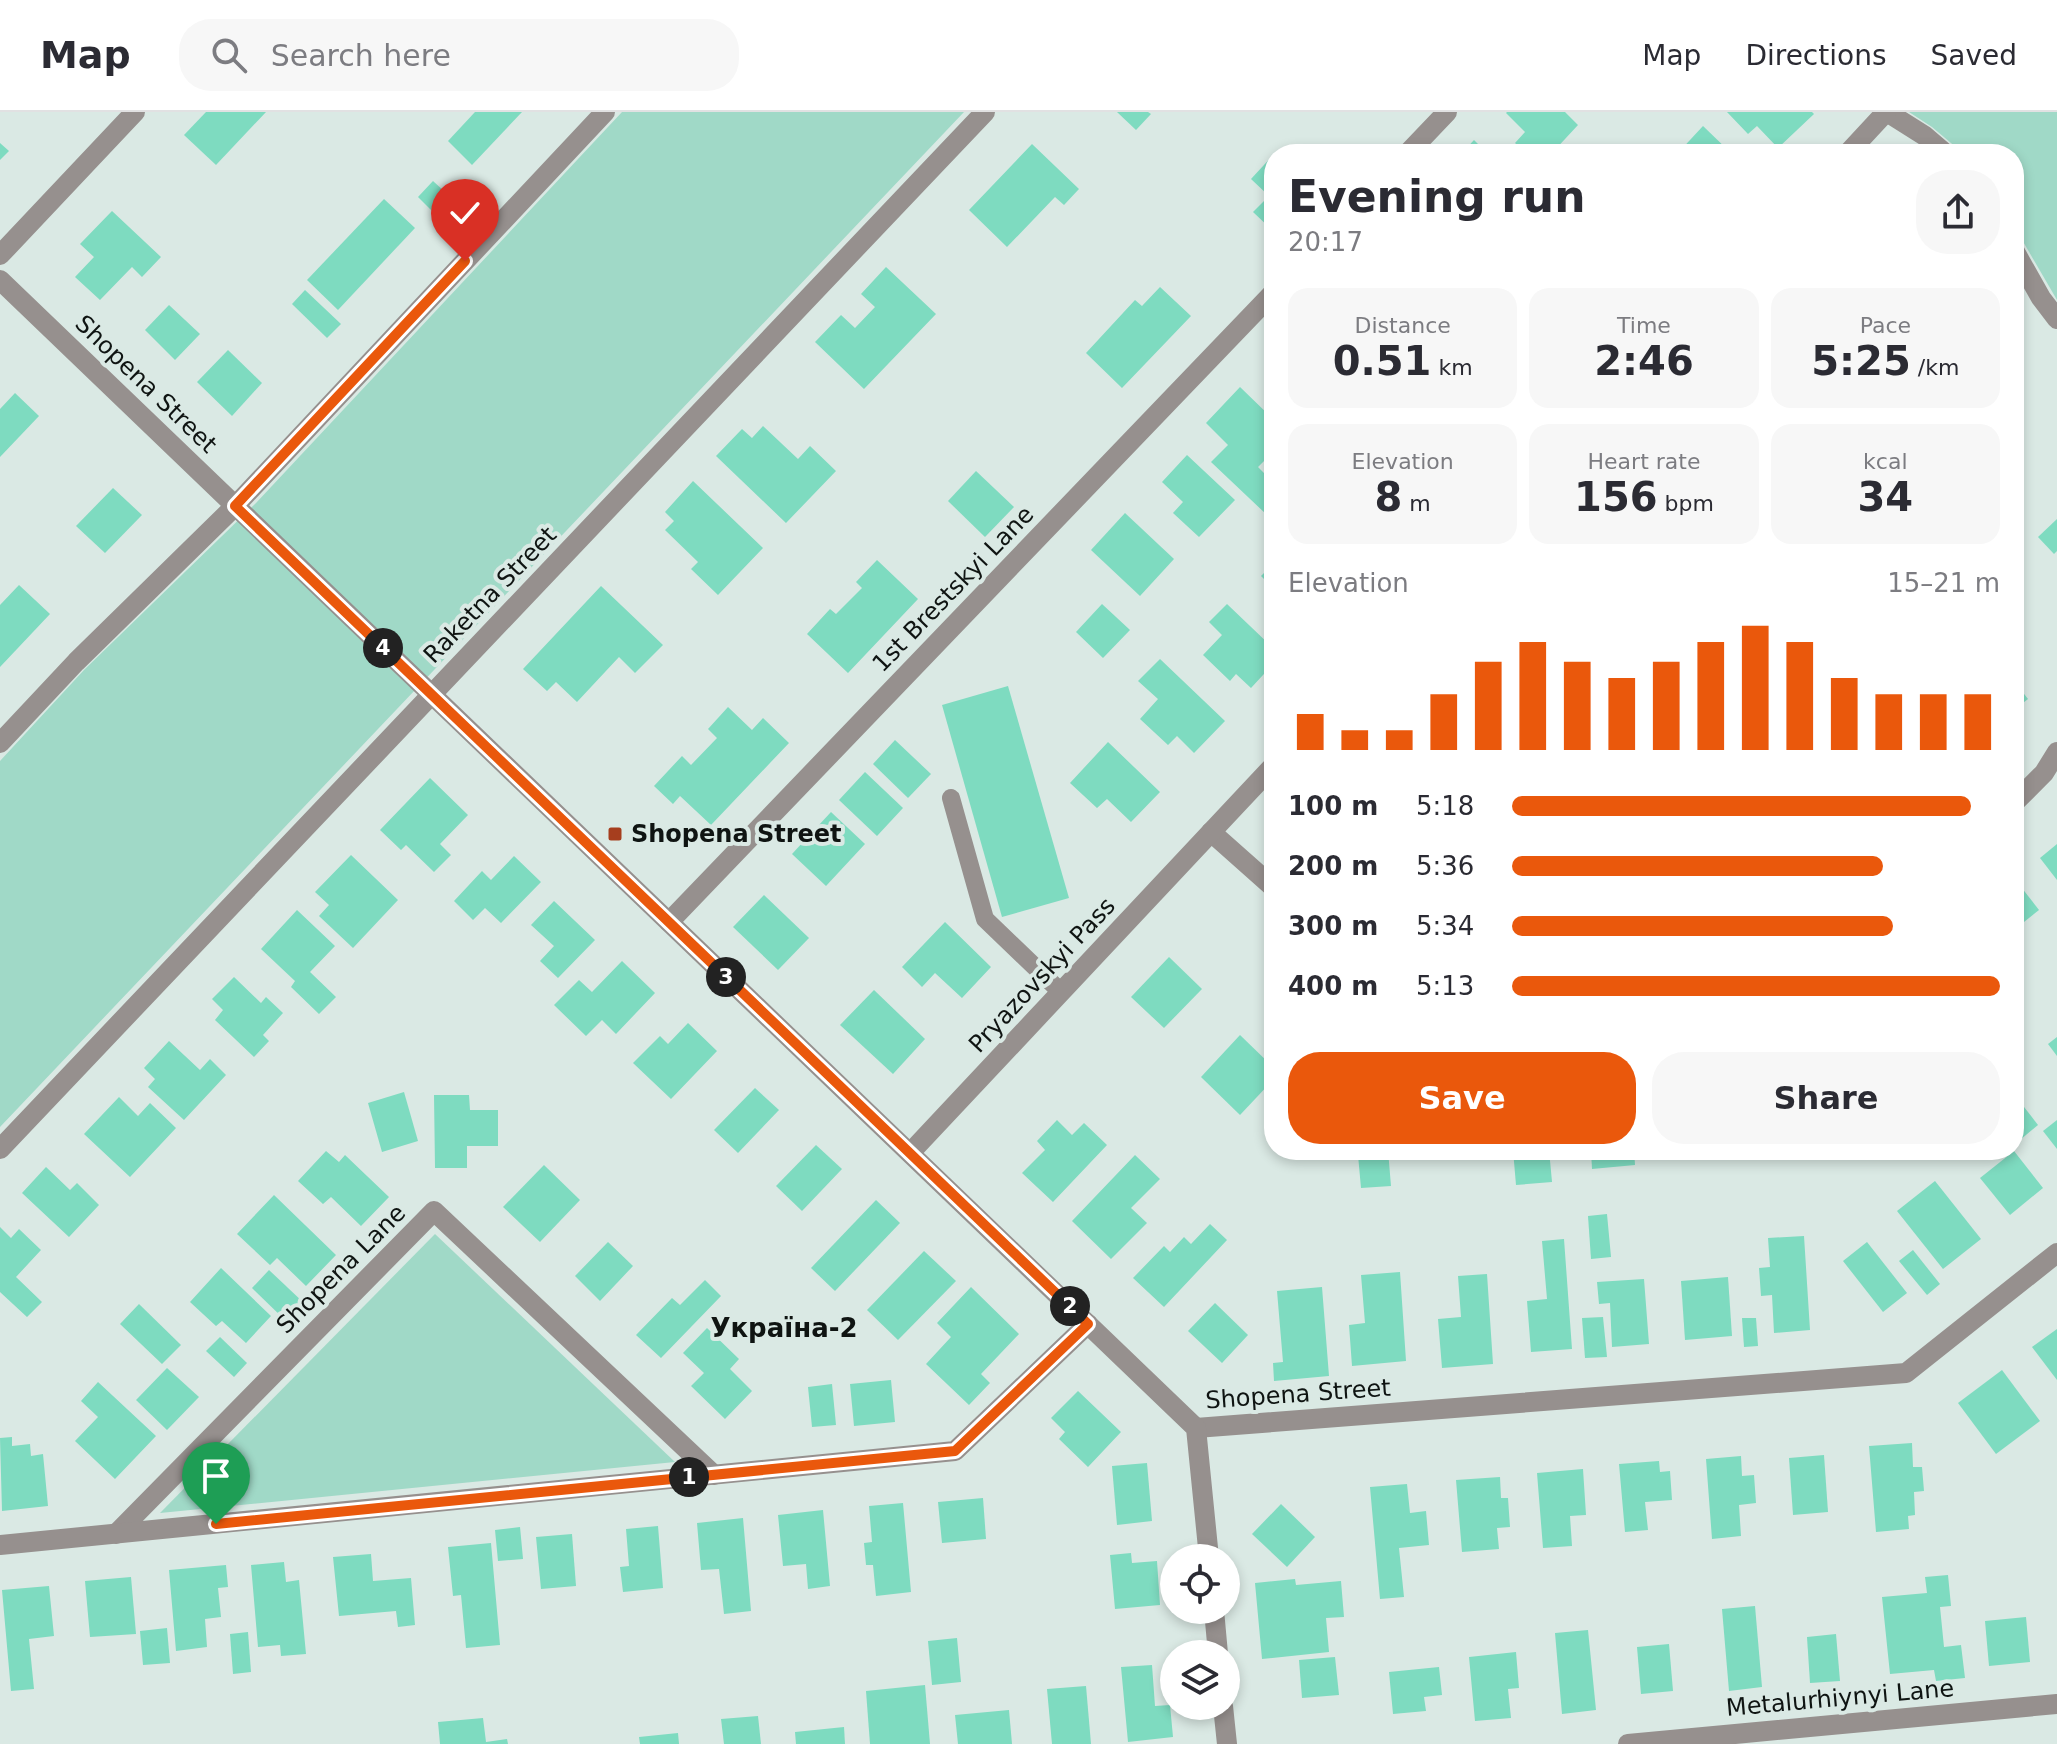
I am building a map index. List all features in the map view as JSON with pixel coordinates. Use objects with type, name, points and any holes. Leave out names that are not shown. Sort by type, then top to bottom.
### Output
[{"type":"street","points":[[0,255],[135,112]]},
{"type":"street","points":[[0,743],[76,662],[235,506],[605,112]]},
{"type":"street","name":"Raketna Street","points":[[0,1149],[985,112]]},
{"type":"street","points":[[1417,144],[1447,112]]},
{"type":"street","points":[[1857,144],[1887,112],[1934,144]]},
{"type":"street","points":[[2024,268],[2057,319]]},
{"type":"street","name":"Shopena Street","points":[[0,280],[1196,1428],[1906,1373],[2057,1253]]},
{"type":"street","name":"1st Brestskyi Lane","points":[[669,922],[1264,302]]},
{"type":"street","points":[[2024,793],[2044,773],[2057,752]]},
{"type":"street","name":"Pryazovskyi Pass","points":[[910,1153],[1264,776]]},
{"type":"street","points":[[1211,832],[1264,879]]},
{"type":"street","name":"Shopena Lane","points":[[116,1534],[434,1211],[714,1475]]},
{"type":"street","points":[[0,1545],[955,1451],[1088,1324]]},
{"type":"street","points":[[1196,1428],[1208,1544]]},
{"type":"street","name":"Metalurhiynyi Lane","points":[[1628,1744],[2057,1704]]},
{"type":"street","points":[[1224,1720],[1227,1744]]},
{"type":"lane","points":[[951,798],[985,919],[1061,992]]},
{"type":"green space","points":[[622,112],[964,112],[0,1127],[0,761],[84,670],[256,503]]},
{"type":"green space","points":[[1909,112],[2057,112],[2057,300],[2024,243],[2024,144],[1952,144]]},
{"type":"green space","points":[[435,1234],[675,1462],[160,1513]]},
{"type":"building","points":[[206,112],[266,112],[216,165],[184,135]]},
{"type":"building","points":[[475,112],[522,112],[472,165],[448,141]]},
{"type":"building","points":[[1117,112],[1148,112],[1151,114],[1136,130]]},
{"type":"building","points":[[1565,112],[1578,125],[1560,144],[1516,144],[1525,132],[1506,113]]},
{"type":"building","points":[[1727,112],[1814,114],[1782,144],[1774,144],[1757,126],[1748,134]]},
{"type":"building","points":[[1703,126],[1722,144],[1686,144]]},
{"type":"building","points":[[0,143],[9,151],[0,160]]},
{"type":"building","points":[[1032,144],[1079,189],[1064,205],[1055,197],[1007,247],[969,210]]},
{"type":"building","points":[[1264,165],[1264,191],[1251,179]]},
{"type":"building","points":[[433,181],[457,203],[441,220],[418,197]]},
{"type":"building","points":[[384,199],[415,228],[338,310],[307,280]]},
{"type":"building","points":[[1264,201],[1264,222],[1253,212]]},
{"type":"building","points":[[112,211],[161,257],[142,277],[132,267],[100,300],[75,277],[94,257],[80,244]]},
{"type":"building","points":[[886,267],[936,314],[864,389],[815,342],[841,315],[855,328],[875,307],[861,294]]},
{"type":"building","points":[[1160,287],[1191,316],[1122,388],[1086,353],[1135,300],[1142,306]]},
{"type":"building","points":[[305,290],[341,324],[327,338],[292,304]]},
{"type":"building","points":[[169,305],[200,334],[175,360],[145,330]]},
{"type":"building","points":[[228,350],[262,383],[232,416],[197,382]]},
{"type":"building","points":[[1240,387],[1264,410],[1264,461],[1258,467],[1264,473],[1264,512],[1211,462],[1228,445],[1206,423]]},
{"type":"building","points":[[15,393],[39,416],[0,457],[0,409]]},
{"type":"building","points":[[763,426],[798,459],[810,446],[836,471],[786,523],[716,456],[742,429],[752,438]]},
{"type":"building","points":[[1187,455],[1235,500],[1199,537],[1173,513],[1183,502],[1162,482]]},
{"type":"building","points":[[976,471],[1014,507],[985,537],[948,501]]},
{"type":"building","points":[[693,481],[763,548],[718,595],[691,569],[698,562],[665,530],[674,521],[665,512]]},
{"type":"building","points":[[113,488],[142,515],[105,553],[76,526]]},
{"type":"building","points":[[1125,513],[1174,559],[1140,596],[1091,550]]},
{"type":"building","points":[[2057,519],[2057,551],[2054,554],[2038,537]]},
{"type":"building","points":[[877,560],[918,599],[848,673],[807,634],[830,609],[836,614],[862,588],[856,582]]},
{"type":"building","points":[[19,585],[50,614],[0,667],[0,605]]},
{"type":"building","points":[[601,586],[663,645],[635,673],[619,657],[577,702],[556,682],[547,691],[523,669]]},
{"type":"building","points":[[1102,604],[1130,630],[1103,658],[1076,632]]},
{"type":"building","points":[[1227,604],[1264,639],[1264,674],[1251,688],[1236,674],[1230,681],[1203,655],[1222,635],[1209,622]]},
{"type":"building","points":[[1160,659],[1225,721],[1194,753],[1177,736],[1168,745],[1140,719],[1158,699],[1138,681]]},
{"type":"building","points":[[1008,686],[1069,898],[1002,917],[942,705]]},
{"type":"building","points":[[728,707],[752,730],[763,718],[789,743],[711,825],[680,796],[673,804],[654,786],[682,756],[691,765],[717,738],[708,729]]},
{"type":"building","points":[[895,740],[931,774],[908,798],[873,764]]},
{"type":"building","points":[[1108,742],[1160,792],[1131,822],[1107,799],[1097,808],[1070,783]]},
{"type":"building","points":[[865,772],[903,808],[877,836],[839,800]]},
{"type":"building","points":[[430,778],[468,815],[440,844],[451,855],[434,872],[406,845],[401,850],[380,830]]},
{"type":"building","points":[[831,812],[865,844],[826,886],[792,854]]},
{"type":"building","points":[[2057,844],[2057,880],[2040,858]]},
{"type":"building","points":[[351,855],[398,900],[353,948],[319,916],[329,905],[315,892]]},
{"type":"building","points":[[514,856],[541,882],[501,923],[485,908],[473,920],[454,901],[482,871],[491,880]]},
{"type":"building","points":[[2024,891],[2039,910],[2024,922]]},
{"type":"building","points":[[764,895],[809,938],[778,970],[733,927]]},
{"type":"building","points":[[554,901],[595,940],[558,978],[540,961],[554,946],[531,925]]},
{"type":"building","points":[[297,910],[335,946],[310,972],[336,997],[319,1014],[291,987],[295,981],[261,949]]},
{"type":"building","points":[[945,922],[991,967],[962,998],[935,973],[922,987],[902,967]]},
{"type":"building","points":[[1169,957],[1202,989],[1164,1028],[1131,997]]},
{"type":"building","points":[[622,961],[655,993],[616,1034],[602,1020],[586,1036],[554,1005],[579,980],[592,992]]},
{"type":"building","points":[[234,977],[261,1003],[266,997],[283,1013],[263,1035],[269,1041],[254,1057],[215,1020],[223,1010],[212,999]]},
{"type":"building","points":[[874,990],[925,1039],[893,1074],[840,1025]]},
{"type":"building","points":[[688,1023],[717,1051],[671,1099],[633,1063],[660,1036],[668,1044]]},
{"type":"building","points":[[1240,1035],[1264,1058],[1264,1090],[1240,1115],[1201,1077]]},
{"type":"building","points":[[2057,1037],[2057,1056],[2048,1044]]},
{"type":"building","points":[[169,1041],[200,1070],[210,1059],[226,1075],[184,1120],[148,1087],[155,1079],[144,1068]]},
{"type":"building","points":[[755,1088],[779,1110],[738,1153],[714,1130]]},
{"type":"building","points":[[404,1092],[418,1141],[382,1152],[368,1103]]},
{"type":"building","points":[[434,1095],[469,1095],[470,1110],[498,1110],[498,1146],[467,1146],[467,1168],[435,1168]]},
{"type":"building","points":[[119,1097],[138,1116],[150,1103],[176,1128],[130,1177],[84,1134]]},
{"type":"building","points":[[2024,1107],[2038,1125],[2024,1137]]},
{"type":"building","points":[[1057,1120],[1072,1135],[1084,1123],[1107,1145],[1053,1202],[1022,1173],[1045,1150],[1037,1141]]},
{"type":"building","points":[[2057,1120],[2057,1149],[2043,1131]]},
{"type":"building","points":[[816,1145],[842,1169],[802,1211],[776,1186]]},
{"type":"building","points":[[326,1151],[339,1162],[345,1155],[389,1197],[361,1226],[331,1197],[323,1204],[298,1181]]},
{"type":"building","points":[[1135,1155],[1160,1179],[1131,1208],[1147,1223],[1111,1259],[1072,1221]]},
{"type":"building","points":[[1358,1160],[1389,1160],[1391,1186],[1361,1188]]},
{"type":"building","points":[[1514,1160],[1550,1160],[1552,1182],[1516,1185]]},
{"type":"building","points":[[1592,1160],[1635,1160],[1635,1165],[1592,1169]]},
{"type":"building","points":[[2003,1160],[2021,1160],[2043,1188],[2010,1215],[1980,1178]]},
{"type":"building","points":[[544,1165],[580,1200],[540,1242],[503,1207]]},
{"type":"building","points":[[46,1167],[70,1190],[77,1183],[99,1205],[69,1237],[22,1193]]},
{"type":"building","points":[[1935,1181],[1981,1239],[1943,1269],[1897,1211]]},
{"type":"building","points":[[274,1195],[336,1255],[306,1286],[277,1258],[270,1265],[237,1234]]},
{"type":"building","points":[[876,1200],[900,1223],[835,1291],[811,1268]]},
{"type":"building","points":[[1607,1214],[1611,1257],[1591,1259],[1588,1216]]},
{"type":"building","points":[[1210,1224],[1227,1240],[1164,1307],[1133,1278],[1164,1246],[1170,1252],[1184,1237],[1191,1244]]},
{"type":"building","points":[[0,1227],[11,1238],[19,1229],[41,1250],[16,1277],[42,1302],[27,1317],[0,1292]]},
{"type":"building","points":[[1804,1236],[1810,1330],[1774,1333],[1772,1295],[1761,1296],[1759,1268],[1770,1267],[1768,1238]]},
{"type":"building","points":[[1564,1239],[1572,1349],[1531,1352],[1527,1301],[1547,1299],[1542,1241]]},
{"type":"building","points":[[608,1242],[633,1266],[600,1301],[575,1276]]},
{"type":"building","points":[[1867,1242],[1907,1293],[1883,1312],[1843,1261]]},
{"type":"building","points":[[1913,1250],[1940,1284],[1927,1295],[1899,1261]]},
{"type":"building","points":[[924,1251],[956,1281],[898,1340],[867,1310]]},
{"type":"building","points":[[221,1268],[271,1316],[246,1343],[222,1321],[216,1326],[190,1302]]},
{"type":"building","points":[[269,1270],[304,1303],[286,1321],[252,1288]]},
{"type":"building","points":[[1400,1272],[1406,1361],[1352,1366],[1349,1325],[1365,1323],[1361,1275]]},
{"type":"building","points":[[1487,1274],[1493,1364],[1442,1368],[1438,1319],[1461,1317],[1458,1276]]},
{"type":"building","points":[[1728,1277],[1732,1336],[1685,1340],[1681,1281]]},
{"type":"building","points":[[1644,1279],[1649,1344],[1612,1347],[1610,1303],[1599,1304],[1597,1282]]},
{"type":"building","points":[[705,1280],[721,1296],[661,1358],[636,1335],[672,1298],[680,1305]]},
{"type":"building","points":[[971,1287],[1019,1334],[981,1374],[990,1383],[969,1405],[926,1364],[951,1337],[937,1323]]},
{"type":"building","points":[[1322,1287],[1329,1376],[1274,1381],[1273,1363],[1283,1362],[1277,1291]]},
{"type":"building","points":[[1215,1303],[1248,1335],[1222,1363],[1188,1331]]},
{"type":"building","points":[[139,1304],[181,1345],[162,1364],[120,1324]]},
{"type":"building","points":[[1603,1317],[1607,1357],[1585,1358],[1582,1318]]},
{"type":"building","points":[[1742,1318],[1756,1318],[1758,1346],[1744,1347]]},
{"type":"building","points":[[707,1328],[739,1359],[730,1369],[752,1391],[725,1419],[691,1386],[704,1373],[683,1353]]},
{"type":"building","points":[[2057,1329],[2057,1380],[2032,1347]]},
{"type":"building","points":[[220,1337],[247,1363],[234,1377],[206,1351]]},
{"type":"building","points":[[167,1368],[199,1397],[167,1430],[136,1400]]},
{"type":"building","points":[[2002,1370],[2040,1421],[1996,1454],[1958,1403]]},
{"type":"building","points":[[891,1380],[895,1422],[854,1426],[850,1384]]},
{"type":"building","points":[[98,1382],[156,1436],[115,1479],[75,1441],[98,1417],[81,1401]]},
{"type":"building","points":[[832,1384],[836,1425],[812,1427],[808,1387]]},
{"type":"building","points":[[1078,1391],[1121,1432],[1088,1467],[1059,1439],[1065,1432],[1051,1418]]},
{"type":"building","points":[[12,1437],[12,1446],[30,1444],[31,1456],[43,1454],[48,1506],[2,1511],[0,1438]]},
{"type":"building","points":[[1912,1443],[1913,1467],[1922,1467],[1924,1491],[1914,1492],[1915,1515],[1908,1516],[1909,1529],[1876,1532],[1869,1446]]},
{"type":"building","points":[[1824,1455],[1828,1512],[1793,1515],[1789,1458]]},
{"type":"building","points":[[1741,1456],[1742,1476],[1754,1475],[1756,1503],[1739,1505],[1741,1536],[1712,1539],[1706,1459]]},
{"type":"building","points":[[1659,1461],[1660,1472],[1670,1471],[1672,1500],[1645,1502],[1648,1530],[1625,1532],[1619,1464]]},
{"type":"building","points":[[1147,1463],[1152,1521],[1117,1525],[1112,1466]]},
{"type":"building","points":[[1583,1469],[1586,1515],[1570,1516],[1572,1546],[1543,1548],[1537,1473]]},
{"type":"building","points":[[1500,1477],[1501,1498],[1508,1498],[1510,1527],[1497,1528],[1499,1549],[1462,1552],[1456,1480]]},
{"type":"building","points":[[1407,1484],[1410,1513],[1426,1511],[1429,1545],[1399,1548],[1404,1597],[1380,1599],[1370,1487]]},
{"type":"building","points":[[983,1498],[986,1539],[942,1543],[938,1502]]},
{"type":"building","points":[[903,1503],[911,1592],[876,1596],[873,1565],[866,1565],[864,1543],[872,1542],[869,1506]]},
{"type":"building","points":[[1281,1504],[1315,1537],[1287,1567],[1252,1534]]},
{"type":"building","points":[[823,1510],[830,1586],[808,1589],[806,1564],[783,1566],[778,1515]]},
{"type":"building","points":[[743,1518],[751,1611],[724,1614],[719,1569],[701,1570],[697,1523]]},
{"type":"building","points":[[658,1526],[663,1588],[623,1592],[620,1567],[629,1566],[626,1529]]},
{"type":"building","points":[[520,1527],[523,1559],[498,1561],[495,1530]]},
{"type":"building","points":[[572,1534],[576,1586],[541,1589],[536,1537]]},
{"type":"building","points":[[491,1543],[500,1645],[466,1648],[461,1595],[453,1596],[448,1547]]},
{"type":"building","points":[[1131,1553],[1132,1563],[1157,1561],[1160,1605],[1115,1609],[1110,1555]]},
{"type":"building","points":[[371,1554],[373,1581],[411,1578],[415,1625],[398,1627],[396,1611],[339,1616],[333,1557]]},
{"type":"building","points":[[284,1562],[286,1582],[299,1580],[306,1654],[281,1656],[280,1645],[258,1647],[251,1565]]},
{"type":"building","points":[[226,1565],[228,1587],[218,1588],[221,1617],[205,1619],[207,1647],[176,1651],[169,1570]]},
{"type":"building","points":[[1948,1575],[1951,1606],[1940,1607],[1944,1647],[1961,1645],[1965,1678],[1936,1681],[1934,1670],[1890,1674],[1882,1597],[1927,1593],[1925,1577]]},
{"type":"building","points":[[131,1577],[136,1634],[90,1637],[85,1581]]},
{"type":"building","points":[[1295,1579],[1296,1585],[1341,1581],[1344,1617],[1326,1618],[1329,1652],[1262,1659],[1255,1583]]},
{"type":"building","points":[[49,1586],[54,1636],[29,1639],[34,1689],[11,1691],[2,1590]]},
{"type":"building","points":[[1755,1606],[1762,1687],[1729,1691],[1722,1609]]},
{"type":"building","points":[[2026,1617],[2030,1662],[1989,1666],[1985,1621]]},
{"type":"building","points":[[167,1628],[170,1663],[143,1665],[140,1631]]},
{"type":"building","points":[[1588,1630],[1596,1710],[1562,1714],[1555,1633]]},
{"type":"building","points":[[248,1632],[251,1672],[233,1674],[230,1634]]},
{"type":"building","points":[[1836,1634],[1840,1681],[1810,1683],[1807,1637]]},
{"type":"building","points":[[957,1638],[961,1682],[932,1685],[928,1641]]},
{"type":"building","points":[[1669,1644],[1673,1691],[1641,1694],[1637,1647]]},
{"type":"building","points":[[1516,1652],[1519,1688],[1508,1689],[1511,1718],[1475,1721],[1469,1657]]},
{"type":"building","points":[[1335,1657],[1339,1695],[1302,1698],[1299,1660]]},
{"type":"building","points":[[1152,1665],[1155,1706],[1160,1706],[1160,1720],[1171,1720],[1173,1737],[1128,1742],[1121,1667]]},
{"type":"building","points":[[1439,1667],[1442,1695],[1424,1697],[1426,1711],[1393,1714],[1389,1672]]},
{"type":"building","points":[[925,1685],[930,1744],[870,1744],[866,1691]]},
{"type":"building","points":[[1086,1686],[1091,1744],[1052,1744],[1047,1689]]},
{"type":"building","points":[[1009,1710],[1012,1744],[958,1744],[955,1715]]},
{"type":"building","points":[[758,1716],[761,1744],[724,1744],[721,1719]]},
{"type":"building","points":[[483,1718],[486,1742],[507,1739],[508,1744],[440,1744],[438,1722]]},
{"type":"building","points":[[844,1727],[845,1744],[796,1744],[795,1732]]},
{"type":"building","points":[[678,1733],[679,1744],[640,1744],[639,1737]]},
{"type":"place","name":"Shopena Street","points":[[615,834]]},
{"type":"district","name":"Україна-2","points":[[784,1328]]},
{"type":"route","points":[[216,1524],[955,1451],[1088,1324],[235,506],[465,261]]}]
